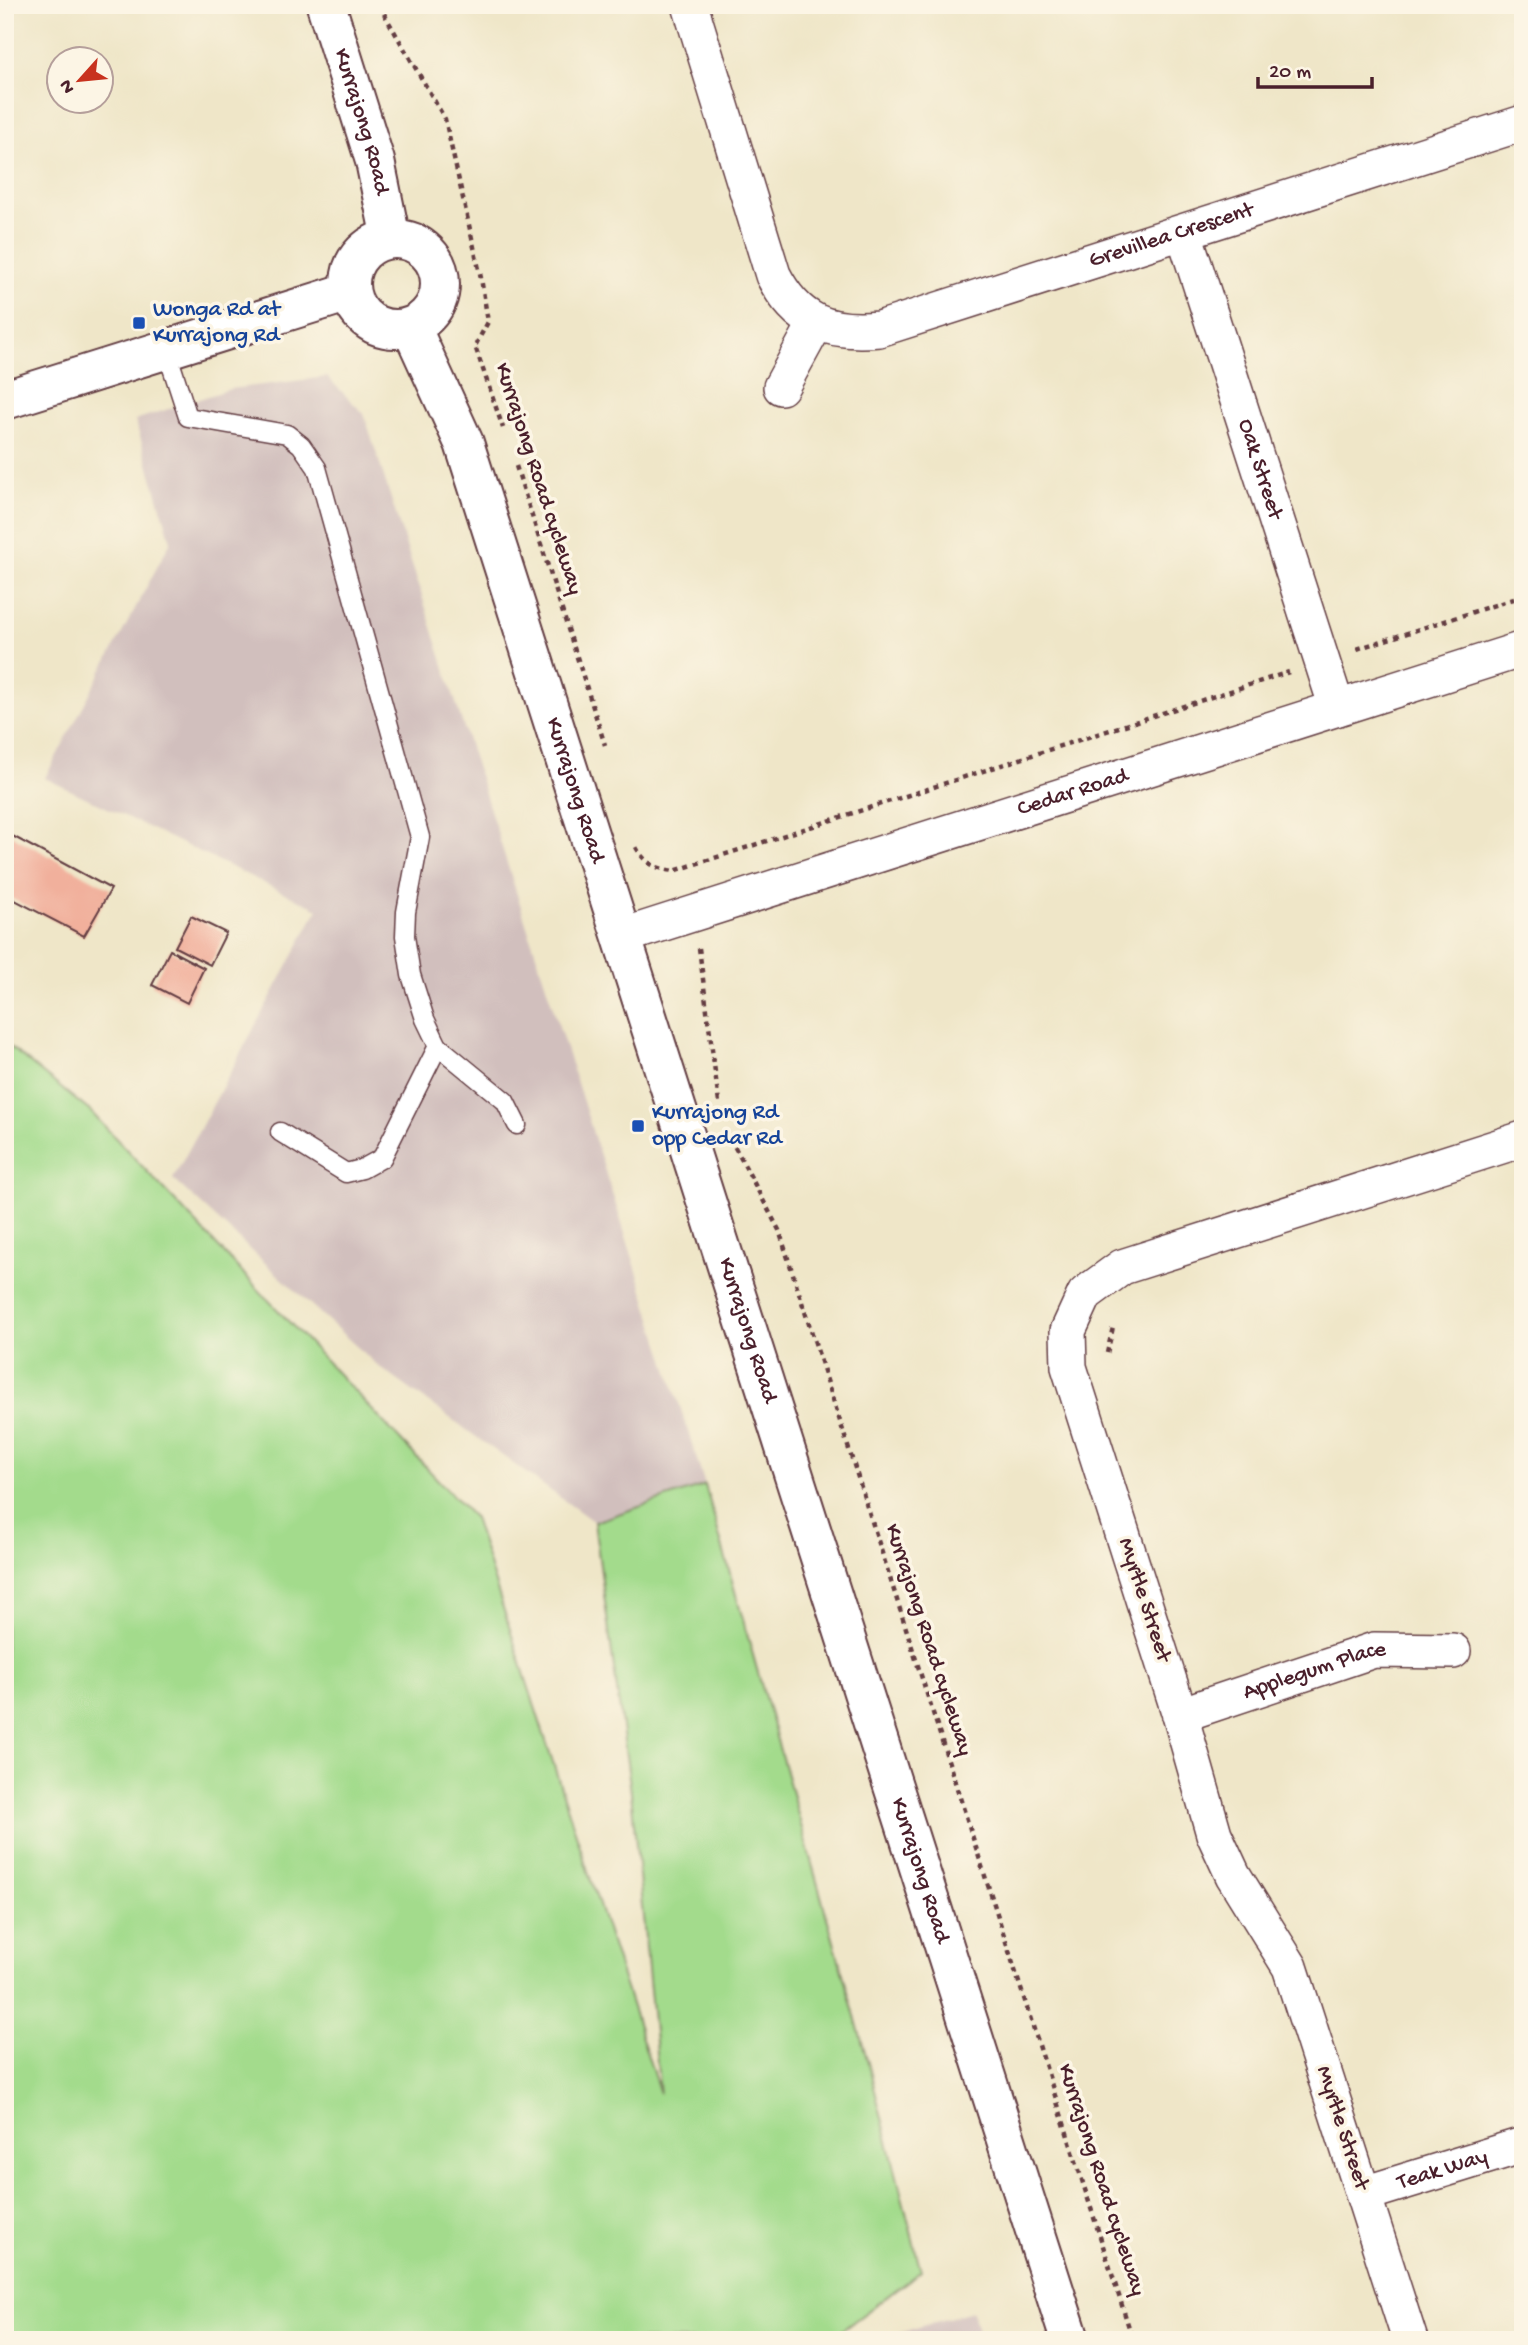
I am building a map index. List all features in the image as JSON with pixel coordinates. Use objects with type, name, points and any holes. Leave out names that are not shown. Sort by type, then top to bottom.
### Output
[{"type":"main road","name":"Kurrajong Road","points":[[326,5],[375,160],[391,239]]},
{"type":"main road","points":[[391,239],[412,242],[424,249],[439,271],[438,301],[424,319],[399,330],[373,324],[356,307],[349,292],[351,272],[363,252],[373,244],[391,239]]},
{"type":"main road","points":[[5,400],[349,292]]},
{"type":"main road","name":"Kurrajong Road","points":[[411,327],[464,443],[1070,2340]]},
{"type":"street","name":"Grevillea Crescent","points":[[690,5],[773,275],[790,302],[802,314],[816,323],[849,331],[878,329],[1523,123]]},
{"type":"street","name":"Oak Street","points":[[1184,233],[1337,708]]},
{"type":"street","points":[[781,387],[816,323]]},
{"type":"street","name":"Cedar Road","points":[[623,936],[1523,649]]},
{"type":"street","name":"Myrtle Street","points":[[1410,2340],[1290,1967],[1233,1875],[1214,1834],[1180,1715],[1069,1367],[1068,1331],[1085,1294],[1122,1267],[1523,1139]]},
{"type":"street","name":"Applegum Place","points":[[1180,1715],[1374,1650],[1452,1651]]},
{"type":"street","name":"Teak Way","points":[[1364,2194],[1523,2145]]},
{"type":"lane","points":[[166,349],[188,417],[287,434],[301,445],[317,468],[420,837],[406,912],[405,936],[411,975],[425,1019],[438,1046],[505,1101],[517,1125]]},
{"type":"lane","points":[[280,1132],[345,1172],[362,1169],[382,1158],[438,1046]]},
{"type":"path","name":"Kurrajong Road cycleway","points":[[379,5],[445,118],[481,278],[488,322],[475,346],[506,437]]},
{"type":"path","name":"Kurrajong Road cycleway","points":[[514,463],[605,747]]},
{"type":"path","points":[[634,837],[637,849],[646,863],[674,872],[1523,596]]},
{"type":"path","points":[[700,951],[721,1110]]},
{"type":"path","name":"Kurrajong Road cycleway","points":[[726,1129],[779,1230],[1133,2340]]},
{"type":"shaded area","points":[[327,377],[364,414],[705,1485],[594,1522],[378,1366],[173,1179],[318,909],[45,778],[171,541],[135,420],[230,389]]},
{"type":"shaded area","points":[[972,2311],[981,2340],[876,2340]]},
{"type":"green space","points":[[5,1043],[91,1112],[474,1518],[660,2094],[631,1792],[594,1522],[705,1485],[867,2059],[921,2271],[829,2340],[5,2340]]},
{"type":"building","points":[[5,832],[111,889],[84,936],[5,895]]},
{"type":"building","points":[[191,916],[226,933],[210,965],[175,947]]},
{"type":"building","points":[[170,950],[204,968],[187,1003],[152,985]]},
{"type":"place","name":"Wonga Rd at Kurrajong Rd","points":[[139,323]]},
{"type":"place","name":"Kurrajong Rd opp Cedar Rd","points":[[638,1126]]}]
